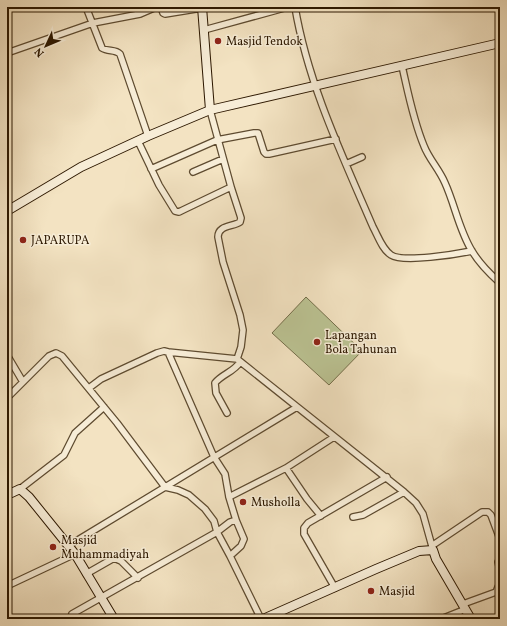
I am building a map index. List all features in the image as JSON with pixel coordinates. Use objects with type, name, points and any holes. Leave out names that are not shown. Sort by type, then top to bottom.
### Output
[{"type":"street","points":[[86,7],[102,48],[105,50],[117,51],[120,54],[148,136]]},
{"type":"street","points":[[7,53],[93,23],[140,14],[154,8],[162,7],[163,13],[165,14],[202,7],[210,110],[230,187],[241,220],[236,224],[222,229],[218,233],[225,269],[240,315],[242,330],[241,347],[237,367],[221,376],[215,382],[216,393],[227,413]]},
{"type":"street","points":[[204,30],[288,7]]},
{"type":"street","points":[[295,7],[299,34],[315,87],[346,164],[383,248],[398,258],[418,258],[459,254],[472,251]]},
{"type":"street","points":[[7,211],[81,167],[148,136],[210,110],[315,87],[500,43]]},
{"type":"street","points":[[402,66],[416,122],[424,146],[446,184],[464,235],[472,251],[492,276],[500,283]]},
{"type":"street","points":[[151,168],[217,140],[258,133],[266,154],[336,139]]},
{"type":"street","points":[[138,141],[166,197],[176,212],[230,187]]},
{"type":"street","points":[[346,164],[362,157]]},
{"type":"street","points":[[193,172],[223,159]]},
{"type":"street","points":[[89,388],[101,380],[164,351],[239,361],[334,437],[387,477],[416,503],[423,514],[436,558],[471,619]]},
{"type":"street","points":[[168,352],[214,457],[224,474],[228,497],[244,539],[241,546],[230,556]]},
{"type":"street","points":[[7,398],[49,356],[56,353],[67,360],[165,487],[190,495],[214,521],[217,532],[262,619],[419,551],[433,548],[482,512],[486,512],[491,515],[500,539]]},
{"type":"street","points":[[7,355],[23,382]]},
{"type":"street","points":[[7,495],[20,489],[64,455],[75,433],[104,407]]},
{"type":"street","points":[[68,546],[297,407]]},
{"type":"street","points":[[228,497],[286,468],[334,437]]},
{"type":"street","points":[[286,468],[307,499],[321,516]]},
{"type":"street","points":[[336,588],[304,534],[304,528],[308,523],[387,477]]},
{"type":"street","points":[[20,489],[75,554],[114,619]]},
{"type":"street","points":[[353,517],[364,515],[404,492]]},
{"type":"street","points":[[72,614],[138,578],[236,520]]},
{"type":"street","points":[[7,586],[75,554]]},
{"type":"street","points":[[86,574],[114,558],[121,561],[138,578]]},
{"type":"street","points":[[500,559],[498,562],[500,570]]},
{"type":"street","points":[[441,619],[464,606],[496,592],[500,586]]},
{"type":"green space","name":"Lapangan Bola Tahunan","points":[[306,297],[362,351],[329,385],[272,333]]},
{"type":"place","name":"Masjid Tendok","points":[[218,41]]},
{"type":"place","name":"JAPARUPA","points":[[23,240]]},
{"type":"place","name":"Lapangan Bola Tahunan","points":[[317,342]]},
{"type":"place","name":"Musholla","points":[[243,502]]},
{"type":"place","name":"Masjid Muhammadiyah","points":[[53,547]]},
{"type":"place","name":"Masjid","points":[[371,591]]}]
